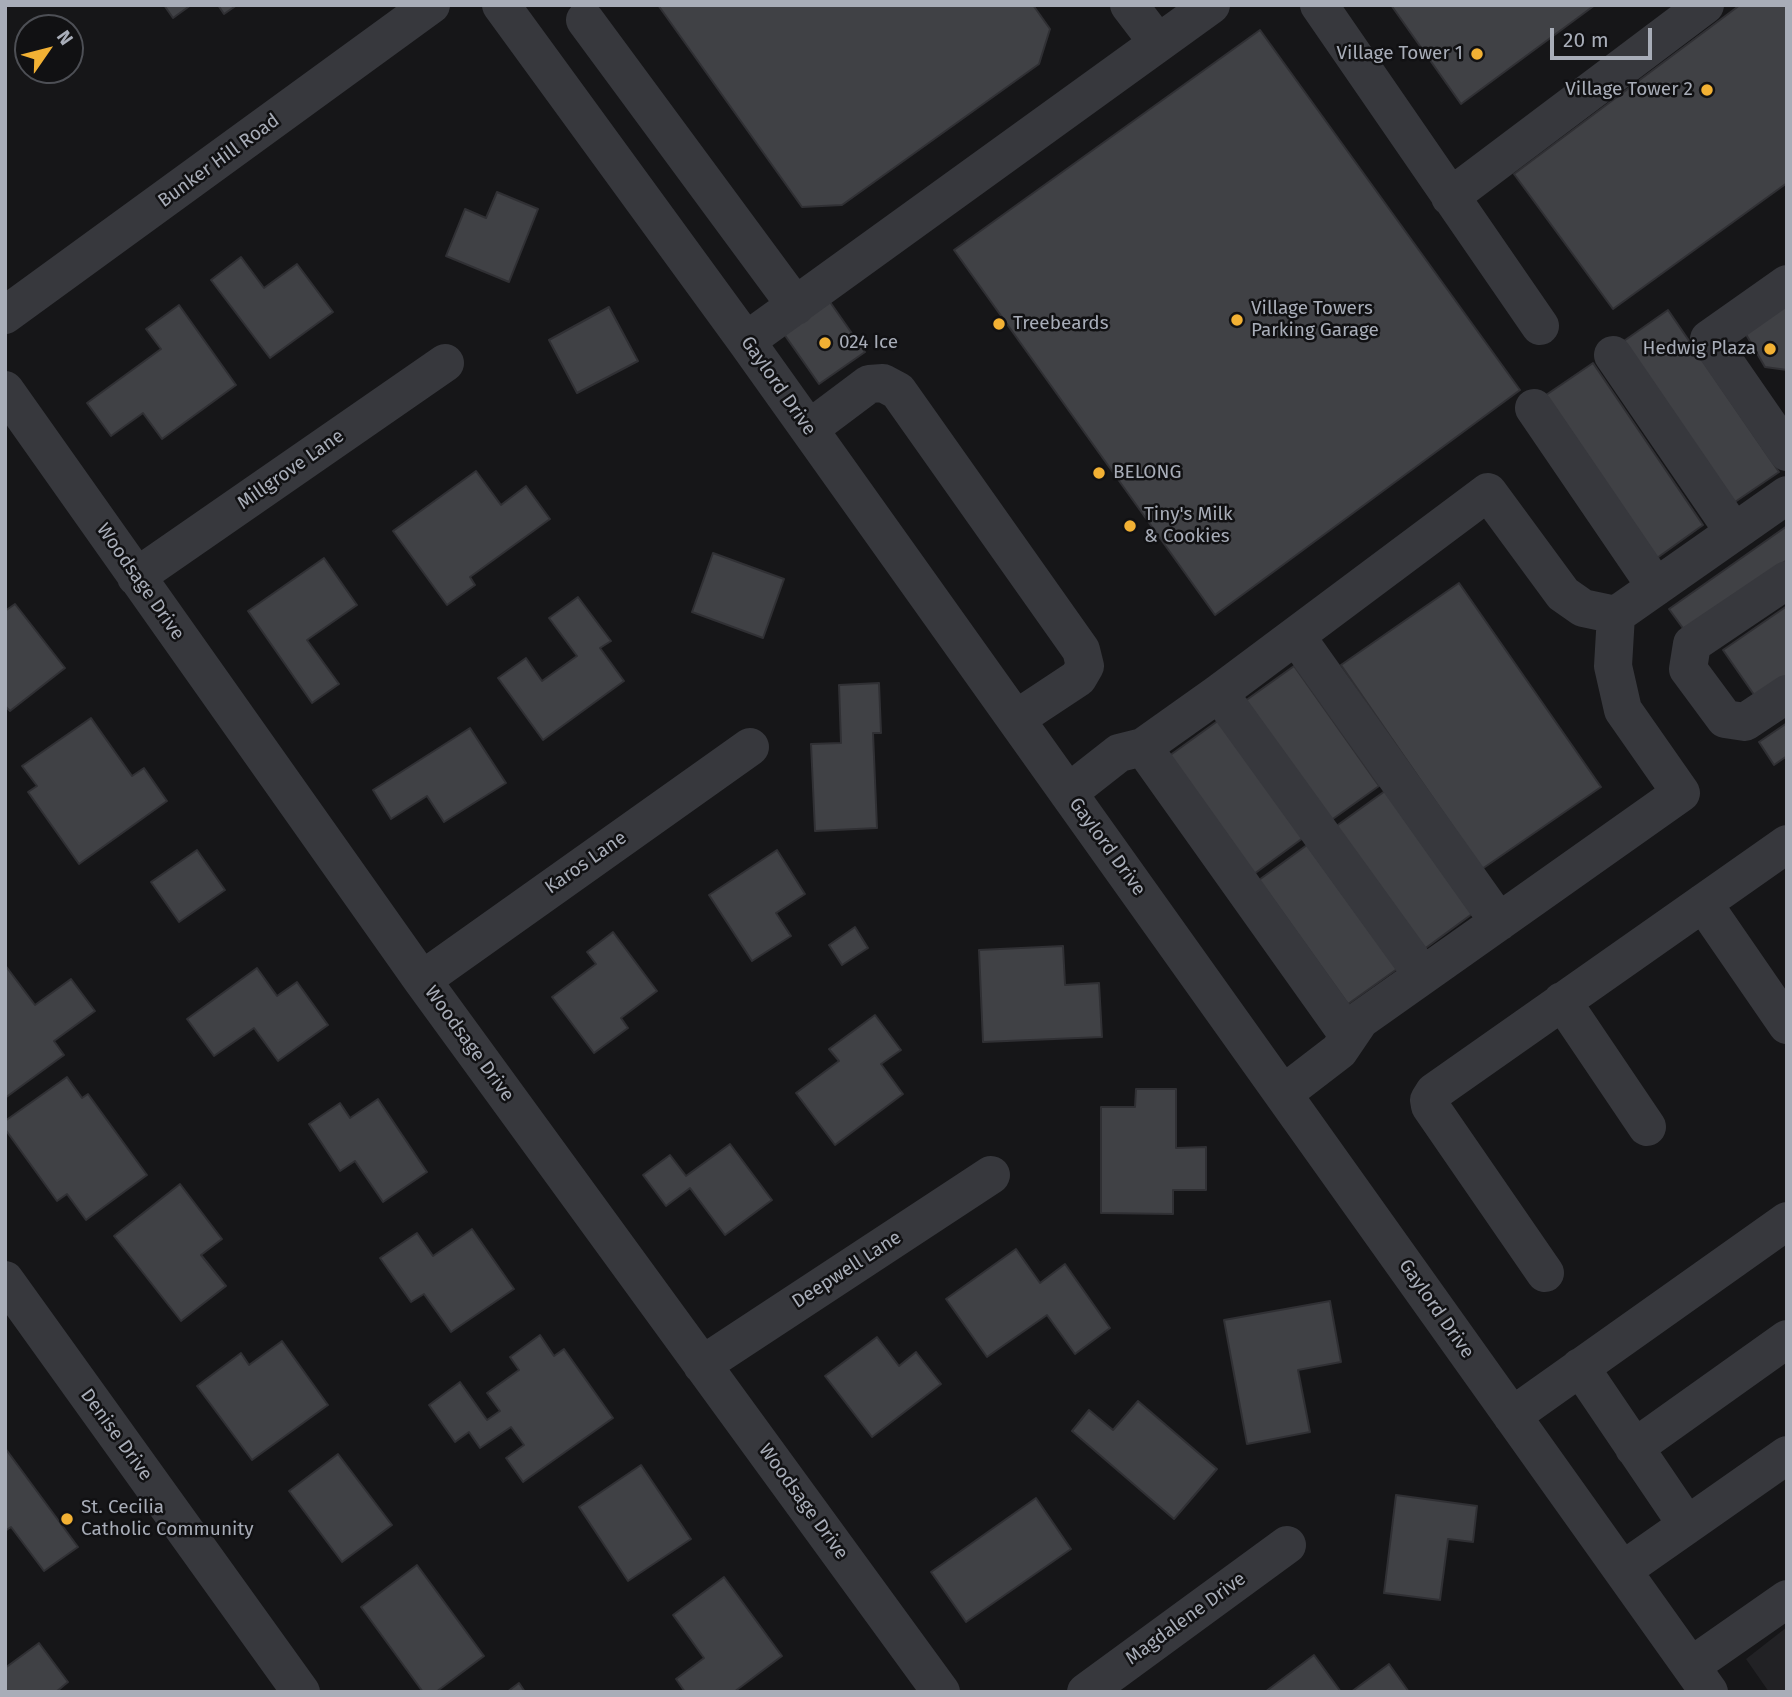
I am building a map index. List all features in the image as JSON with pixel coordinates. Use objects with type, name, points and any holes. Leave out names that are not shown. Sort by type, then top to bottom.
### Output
[{"type":"street","name":"Bunker Hill Road","points":[[5,315],[431,5]]},
{"type":"street","name":"Gaylord Drive","points":[[501,5],[746,341],[1700,1679]]},
{"type":"street","points":[[1129,5],[1158,43]]},
{"type":"street","points":[[746,341],[1211,5]]},
{"type":"street","points":[[1320,5],[1540,326]]},
{"type":"street","points":[[1450,197],[1705,5]]},
{"type":"street","points":[[585,20],[796,306]]},
{"type":"street","points":[[1787,284],[1709,339],[1787,452]]},
{"type":"street","points":[[1613,355],[1734,532]]},
{"type":"street","name":"Millgrove Lane","points":[[136,577],[445,363]]},
{"type":"street","points":[[809,429],[869,384],[883,383],[898,391],[1081,650],[1086,666],[1078,678],[1016,719]]},
{"type":"street","name":"Woodsage Drive","points":[[5,390],[422,980],[941,1692]]},
{"type":"street","points":[[1534,408],[1656,587]]},
{"type":"street","points":[[1068,793],[1119,753],[1143,747],[1219,693],[1488,492],[1563,594],[1583,608],[1616,615],[1787,495]]},
{"type":"street","points":[[1787,580],[1692,644],[1688,669],[1725,719],[1745,722],[1787,694]]},
{"type":"street","points":[[1283,1094],[1339,1051],[1360,1020],[1681,793],[1623,710],[1613,666],[1616,615]]},
{"type":"street","points":[[1296,636],[1499,922]]},
{"type":"street","points":[[1219,693],[1422,974]]},
{"type":"street","name":"Karos Lane","points":[[422,980],[750,747]]},
{"type":"street","points":[[1143,747],[1348,1035]]},
{"type":"street","points":[[1545,1273],[1430,1106],[1429,1100],[1434,1092],[1787,844]]},
{"type":"street","points":[[1703,903],[1787,1025]]},
{"type":"street","points":[[1562,1001],[1647,1126]]},
{"type":"street","name":"Deepwell Lane","points":[[702,1365],[991,1175]]},
{"type":"street","points":[[1512,1416],[1787,1222]]},
{"type":"street","name":"Denise Drive","points":[[5,1280],[301,1692]]},
{"type":"street","points":[[1634,1448],[1787,1339]]},
{"type":"street","points":[[1580,1367],[1687,1525]]},
{"type":"street","points":[[1623,1570],[1787,1455]]},
{"type":"street","name":"Magdalene Drive","points":[[1086,1692],[1287,1545]]},
{"type":"street","points":[[1700,1679],[1782,1612]]},
{"type":"shaded area","points":[[1787,1627],[1787,1692],[1769,1692],[1746,1659]]},
{"type":"building","points":[[164,5],[191,5],[173,18]]},
{"type":"building","points":[[218,5],[237,5],[224,14]]},
{"type":"building","points":[[658,5],[1033,5],[1050,29],[1039,64],[842,205],[802,207]]},
{"type":"building","name":"Village Tower 1","points":[[1391,5],[1595,5],[1461,104]]},
{"type":"building","name":"Village Tower 2","points":[[1740,5],[1787,5],[1787,183],[1613,309],[1514,174]]},
{"type":"building","name":"Village Towers Parking Garage","points":[[1260,30],[1520,390],[1215,615],[954,250]]},
{"type":"building","points":[[497,192],[538,209],[509,282],[446,256],[465,209],[486,218]]},
{"type":"building","points":[[241,257],[264,288],[297,264],[333,312],[270,358],[211,280]]},
{"type":"building","name":"Hedwig Plaza","points":[[1787,300],[1787,370],[1765,367],[1744,331]]},
{"type":"building","name":"024 Ice","points":[[830,302],[865,352],[819,384],[784,334]]},
{"type":"building","points":[[179,305],[236,385],[162,439],[143,413],[111,436],[87,403],[161,349],[146,329]]},
{"type":"building","points":[[609,307],[638,361],[577,393],[549,340]]},
{"type":"building","points":[[1668,310],[1779,472],[1732,504],[1621,343]]},
{"type":"building","points":[[1593,363],[1703,525],[1657,558],[1546,395]]},
{"type":"building","points":[[476,471],[501,505],[526,486],[550,519],[470,577],[475,585],[447,605],[393,531]]},
{"type":"building","points":[[1787,526],[1787,560],[1685,631],[1669,609]]},
{"type":"building","points":[[713,553],[784,579],[763,638],[692,612]]},
{"type":"building","points":[[324,558],[357,605],[307,640],[339,684],[312,703],[248,611]]},
{"type":"building","points":[[1459,583],[1601,787],[1482,869],[1341,665]]},
{"type":"building","points":[[578,597],[611,641],[600,648],[624,681],[543,740],[498,678],[526,658],[542,681],[577,656],[549,618]]},
{"type":"building","points":[[15,604],[65,668],[10,711],[5,706],[5,611]]},
{"type":"building","points":[[1787,606],[1787,679],[1757,699],[1723,650]]},
{"type":"building","points":[[1294,666],[1379,786],[1330,821],[1245,701]]},
{"type":"building","points":[[879,683],[881,733],[873,733],[877,828],[815,831],[811,744],[841,743],[839,685]]},
{"type":"building","points":[[91,718],[132,776],[144,768],[167,801],[79,864],[28,792],[37,786],[22,766]]},
{"type":"building","points":[[1219,720],[1303,838],[1254,874],[1169,756]]},
{"type":"building","points":[[1787,723],[1787,756],[1774,765],[1759,742]]},
{"type":"building","points":[[470,728],[506,783],[444,822],[427,796],[391,819],[373,790]]},
{"type":"building","points":[[1385,791],[1472,914],[1423,950],[1335,827]]},
{"type":"building","points":[[1307,845],[1397,969],[1348,1004],[1259,880]]},
{"type":"building","points":[[197,850],[225,890],[179,922],[151,882]]},
{"type":"building","points":[[777,850],[805,894],[776,913],[791,936],[752,961],[709,895]]},
{"type":"building","points":[[855,927],[868,948],[842,965],[829,945]]},
{"type":"building","points":[[613,932],[657,991],[621,1018],[628,1028],[594,1053],[552,997],[596,964],[587,952]]},
{"type":"building","points":[[1063,946],[1065,985],[1099,983],[1102,1037],[983,1042],[979,950]]},
{"type":"building","points":[[5,965],[35,1005],[71,979],[95,1011],[54,1041],[64,1055],[5,1098]]},
{"type":"building","points":[[257,968],[277,996],[297,982],[328,1025],[278,1061],[254,1028],[214,1056],[187,1019]]},
{"type":"building","points":[[875,1015],[901,1050],[881,1064],[903,1094],[835,1145],[796,1093],[839,1061],[829,1049]]},
{"type":"building","points":[[67,1077],[82,1098],[88,1094],[147,1175],[86,1220],[67,1194],[57,1201],[5,1129],[5,1121]]},
{"type":"building","points":[[1136,1089],[1176,1089],[1176,1148],[1206,1147],[1206,1190],[1173,1190],[1173,1214],[1101,1213],[1101,1107],[1135,1107]]},
{"type":"building","points":[[378,1099],[427,1172],[383,1202],[355,1161],[340,1171],[309,1124],[340,1103],[350,1118]]},
{"type":"building","points":[[730,1144],[772,1200],[725,1235],[690,1188],[666,1206],[643,1175],[670,1155],[686,1176]]},
{"type":"building","points":[[180,1184],[222,1239],[201,1255],[226,1286],[181,1321],[114,1236]]},
{"type":"building","points":[[472,1229],[514,1289],[451,1332],[424,1294],[411,1302],[380,1258],[417,1233],[433,1256]]},
{"type":"building","points":[[1016,1249],[1040,1283],[1065,1264],[1110,1328],[1075,1354],[1047,1315],[987,1357],[946,1299]]},
{"type":"building","points":[[1330,1301],[1341,1362],[1298,1370],[1310,1432],[1247,1444],[1224,1320]]},
{"type":"building","points":[[540,1335],[554,1356],[564,1349],[613,1418],[523,1482],[506,1458],[524,1445],[511,1427],[480,1448],[469,1432],[455,1442],[429,1405],[460,1382],[487,1420],[500,1411],[487,1393],[519,1370],[510,1357]]},
{"type":"building","points":[[877,1337],[899,1366],[916,1352],[941,1384],[872,1437],[825,1376]]},
{"type":"building","points":[[282,1341],[328,1405],[252,1460],[197,1386],[241,1353],[249,1365]]},
{"type":"building","points":[[1138,1401],[1217,1469],[1174,1519],[1072,1431],[1089,1410],[1113,1430]]},
{"type":"building","points":[[5,1448],[78,1547],[44,1571],[11,1527],[5,1531]]},
{"type":"building","points":[[338,1454],[392,1525],[342,1562],[289,1491]]},
{"type":"building","points":[[641,1465],[691,1539],[628,1581],[579,1507]]},
{"type":"building","points":[[1396,1495],[1477,1506],[1473,1542],[1448,1539],[1440,1600],[1384,1593]]},
{"type":"building","points":[[1036,1498],[1071,1549],[966,1622],[931,1572]]},
{"type":"building","points":[[417,1565],[484,1656],[436,1692],[423,1692],[361,1607]]},
{"type":"building","points":[[724,1577],[782,1656],[734,1692],[685,1692],[676,1679],[704,1658],[673,1615]]},
{"type":"building","points":[[39,1643],[68,1682],[56,1692],[5,1692],[5,1668]]},
{"type":"building","points":[[1314,1655],[1341,1692],[1265,1692]]},
{"type":"building","points":[[1389,1664],[1409,1692],[1351,1692]]},
{"type":"building","points":[[519,1683],[525,1692],[507,1692]]},
{"type":"place","name":"Village Tower 1","points":[[1477,54]]},
{"type":"place","name":"Village Tower 2","points":[[1707,90]]},
{"type":"place","name":"Village Towers Parking Garage","points":[[1237,320]]},
{"type":"place","name":"Treebeards","points":[[999,324]]},
{"type":"place","name":"024 Ice","points":[[825,343]]},
{"type":"place","name":"Hedwig Plaza","points":[[1770,349]]},
{"type":"place","name":"BELONG","points":[[1099,473]]},
{"type":"place","name":"Tiny's Milk & Cookies","points":[[1130,526]]},
{"type":"place","name":"St. Cecilia Catholic Community","points":[[67,1519]]}]
